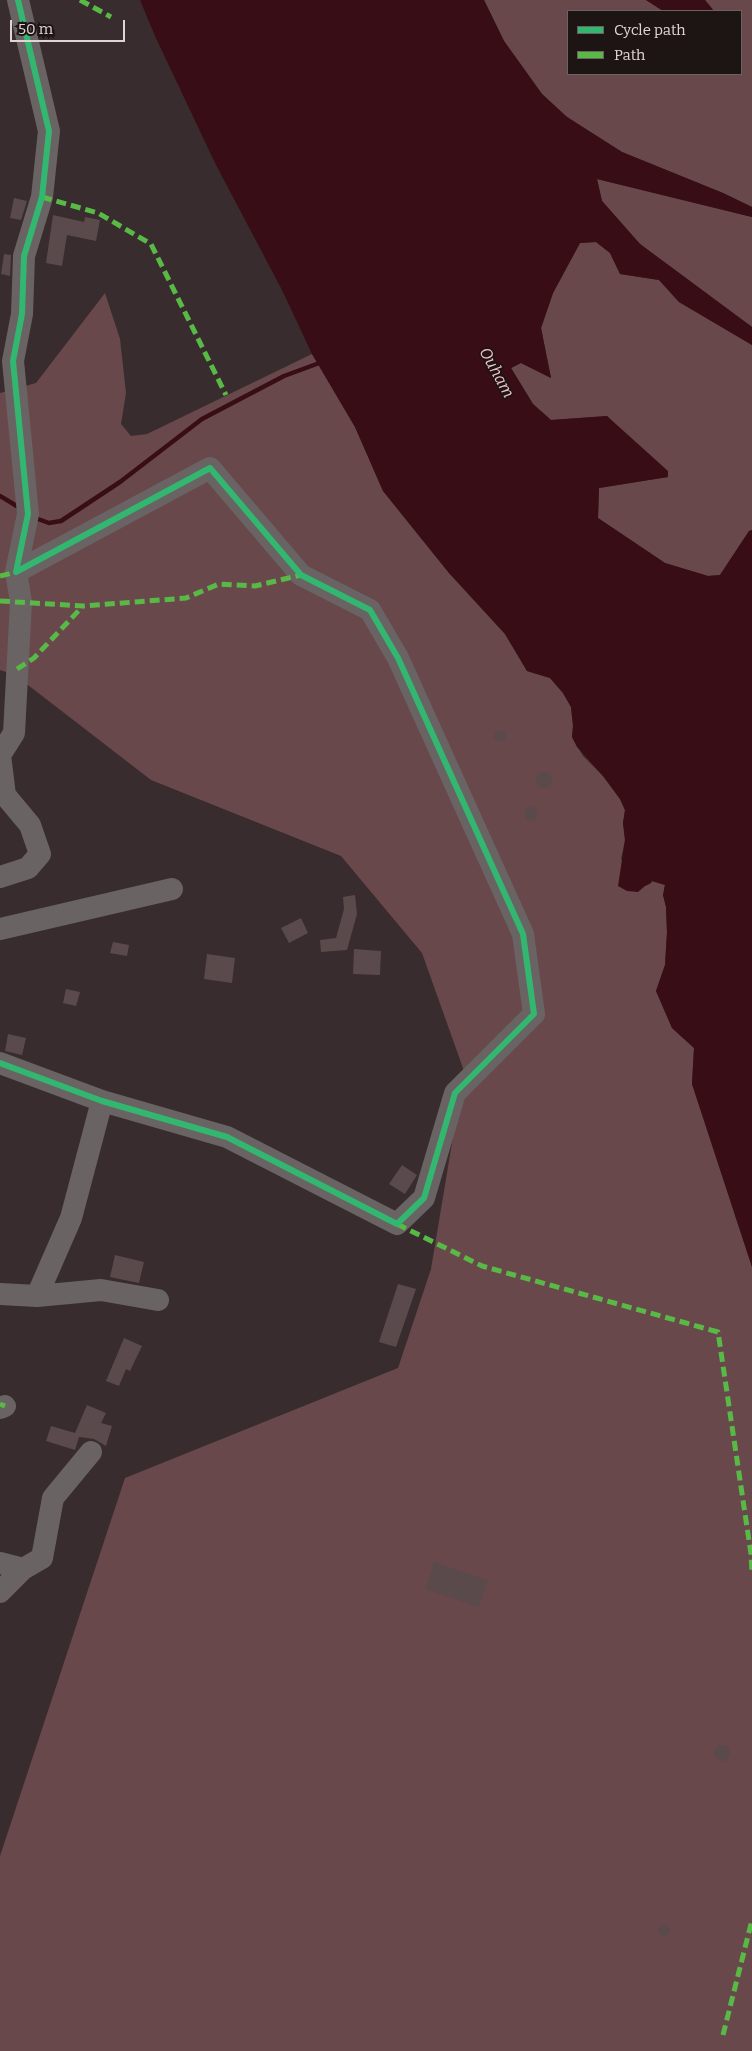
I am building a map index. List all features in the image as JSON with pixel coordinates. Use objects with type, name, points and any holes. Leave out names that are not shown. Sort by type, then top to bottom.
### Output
[{"type":"street","points":[[0,876],[28,868],[40,854],[30,825],[5,795],[0,755],[14,733],[21,602],[16,572],[28,514],[13,361],[22,314],[24,256],[42,197],[49,131],[18,0]]},
{"type":"street","points":[[0,1064],[102,1101],[227,1137],[397,1224],[424,1198],[455,1093],[534,1014],[523,934],[398,658],[370,610],[301,575],[210,468],[16,572]]},
{"type":"street","points":[[0,929],[172,889]]},
{"type":"street","points":[[37,1296],[70,1218],[102,1101]]},
{"type":"street","points":[[0,1294],[37,1296],[101,1290],[158,1300]]},
{"type":"street","points":[[0,1592],[23,1569],[42,1558],[53,1498],[91,1452]]},
{"type":"street","points":[[0,1563],[23,1569]]},
{"type":"shaded area","points":[[484,0],[646,0],[661,10],[567,10],[567,75],[742,75],[742,10],[713,10],[705,0],[752,0],[752,207],[723,193],[622,152],[567,117],[542,94],[504,41]]},
{"type":"shaded area","points":[[597,179],[752,217],[752,327],[640,244],[602,201]]},
{"type":"shaded area","points":[[596,242],[610,253],[620,274],[659,280],[679,302],[752,345],[752,530],[749,531],[720,575],[708,576],[665,563],[598,518],[599,488],[668,477],[607,416],[551,420],[533,404],[511,368],[521,363],[551,378],[541,328],[553,293],[580,243]]},
{"type":"shaded area","points":[[105,293],[120,339],[126,393],[121,424],[131,436],[147,434],[312,354],[355,427],[383,491],[449,573],[505,634],[527,671],[550,678],[563,693],[571,707],[572,737],[583,756],[603,776],[620,799],[625,810],[623,823],[625,840],[621,859],[645,886],[652,881],[665,885],[663,895],[666,907],[667,932],[665,965],[656,991],[672,1028],[694,1048],[692,1084],[752,1267],[752,2051],[0,2051],[0,1856],[125,1478],[398,1368],[431,1269],[464,1071],[422,953],[341,856],[151,780],[15,675],[0,670],[0,393],[36,383]]},
{"type":"water","name":"Ouham","points":[[140,0],[484,0],[504,41],[542,94],[567,117],[622,152],[723,193],[752,207],[752,217],[597,179],[602,201],[640,244],[752,327],[752,345],[679,302],[659,280],[620,274],[610,253],[596,242],[580,243],[553,293],[541,328],[551,378],[521,363],[511,368],[533,404],[551,420],[607,416],[668,471],[668,477],[599,488],[598,518],[665,563],[708,576],[720,575],[749,531],[752,530],[752,1267],[692,1084],[694,1048],[672,1028],[656,991],[665,965],[667,932],[666,907],[663,895],[665,885],[652,881],[638,892],[627,891],[618,886],[625,840],[623,823],[625,810],[620,799],[603,776],[577,747],[572,737],[571,707],[563,693],[550,678],[527,671],[505,634],[449,573],[383,491],[355,427],[312,354],[282,290],[215,163]]},
{"type":"water","points":[[646,0],[705,0],[713,10],[661,10]]},
{"type":"building","points":[[14,198],[27,201],[21,220],[10,218]]},
{"type":"building","points":[[53,215],[84,222],[85,217],[100,220],[96,241],[67,235],[62,266],[46,263]]},
{"type":"building","points":[[4,254],[11,255],[10,276],[1,274]]},
{"type":"building","points":[[498,730],[502,730],[506,736],[502,742],[498,742],[494,738],[494,734]]},
{"type":"building","points":[[544,772],[550,774],[552,780],[550,786],[544,788],[538,786],[536,780],[538,774]]},
{"type":"building","points":[[528,807],[534,807],[538,814],[534,821],[528,821],[524,817],[524,811]]},
{"type":"building","points":[[355,895],[357,914],[347,950],[321,952],[320,940],[336,938],[344,909],[343,897]]},
{"type":"building","points":[[301,918],[308,933],[289,943],[281,928]]},
{"type":"building","points":[[113,942],[129,945],[127,956],[110,953]]},
{"type":"building","points":[[354,949],[381,951],[380,975],[353,974]]},
{"type":"building","points":[[207,954],[235,958],[232,983],[204,979]]},
{"type":"building","points":[[66,989],[80,992],[76,1006],[63,1003]]},
{"type":"building","points":[[8,1034],[26,1038],[22,1055],[5,1051]]},
{"type":"building","points":[[402,1165],[417,1175],[405,1194],[389,1184]]},
{"type":"building","points":[[115,1255],[144,1262],[139,1283],[110,1277]]},
{"type":"building","points":[[398,1284],[416,1289],[396,1347],[379,1342]]},
{"type":"building","points":[[124,1338],[142,1346],[130,1371],[126,1369],[119,1386],[106,1381]]},
{"type":"building","points":[[87,1405],[106,1413],[101,1423],[112,1426],[106,1446],[94,1439],[79,1437],[75,1450],[46,1441],[51,1426],[75,1433]]},
{"type":"building","points":[[434,1562],[488,1580],[479,1607],[425,1589]]},
{"type":"building","points":[[722,1745],[730,1753],[722,1761],[714,1753]]},
{"type":"building","points":[[666,1924],[669,1925],[669,1935],[662,1936],[659,1935],[658,1928],[659,1925]]},
{"type":"waterway","points":[[35,518],[49,523],[61,521],[120,482],[202,419],[284,376],[322,362]]},
{"type":"waterway","points":[[0,496],[20,508]]},
{"type":"marked path","points":[[80,0],[111,17]]},
{"type":"marked path","points":[[42,197],[98,213],[151,244],[226,395]]},
{"type":"marked path","points":[[0,576],[16,572]]},
{"type":"marked path","points":[[0,601],[83,606],[186,598],[219,584],[255,586],[301,575]]},
{"type":"marked path","points":[[17,669],[34,658],[83,606]]},
{"type":"marked path","points":[[397,1224],[482,1266],[718,1332],[751,1554],[752,1572]]},
{"type":"marked path","points":[[0,1404],[5,1406]]},
{"type":"marked path","points":[[723,2035],[752,1920]]},
{"type":"cycle path","points":[[0,1063],[102,1101],[227,1137],[397,1224],[424,1198],[455,1093],[534,1014],[523,934],[398,658],[370,610],[301,575],[210,468],[16,572],[28,514],[13,361],[22,314],[24,256],[42,197],[49,131],[18,0]]}]
